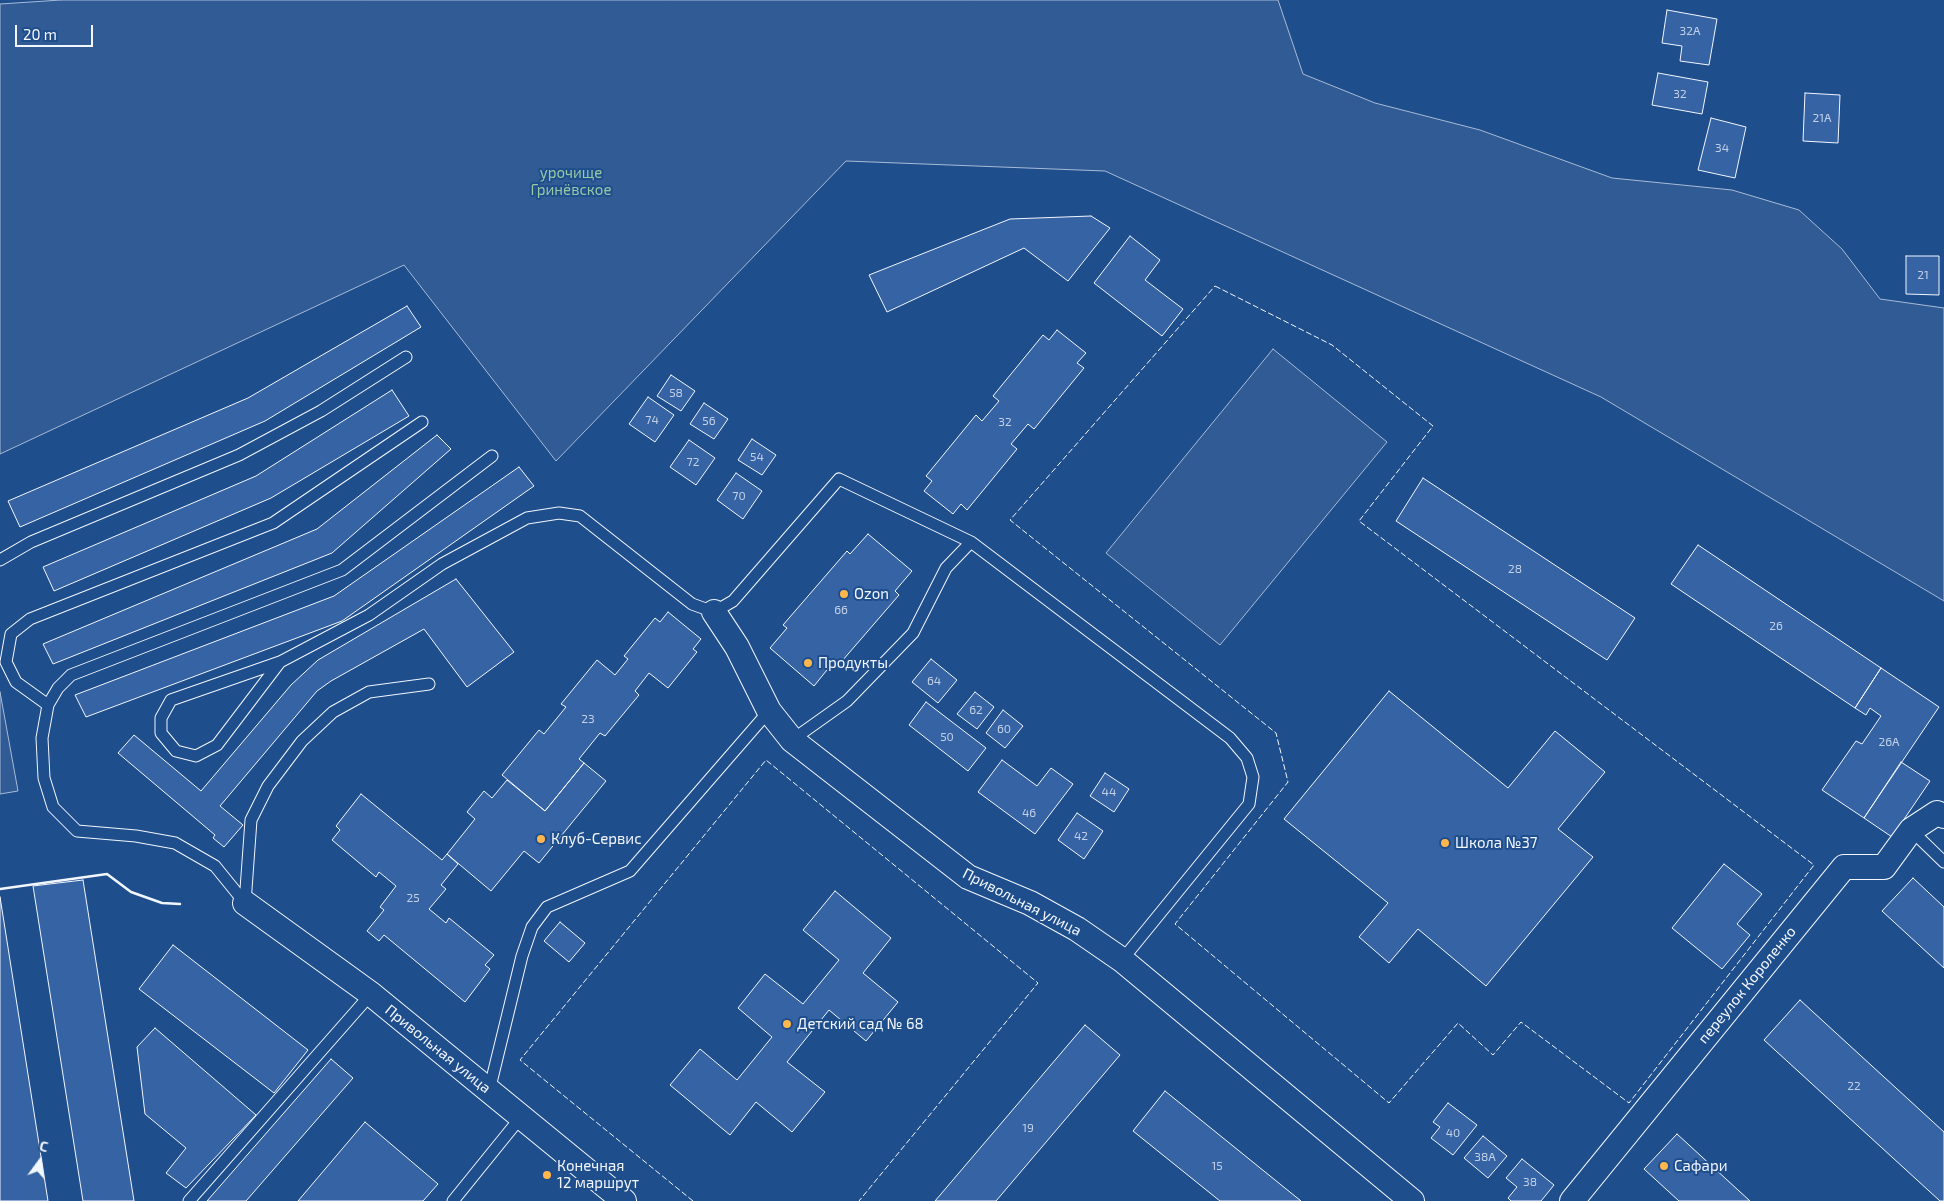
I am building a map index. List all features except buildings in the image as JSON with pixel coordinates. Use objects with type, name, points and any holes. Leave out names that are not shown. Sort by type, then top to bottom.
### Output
[{"type":"street","name":"Привольная улица","points":[[714,612],[737,647],[769,711],[792,740],[968,877],[1030,903],[1077,929],[1122,960],[1412,1201]]},
{"type":"street","name":"переулок Короленко","points":[[1572,1201],[1844,867],[1884,867],[1912,830],[1937,813],[1944,816]]},
{"type":"street","name":"Привольная улица","points":[[246,903],[370,994],[624,1201]]},
{"type":"lane","points":[[0,560],[32,542],[85,518],[239,455],[321,411],[406,357]]},
{"type":"lane","points":[[0,644],[30,619],[273,523],[422,422]]},
{"type":"lane","points":[[246,903],[215,866],[176,843],[136,836],[77,831],[53,807],[44,778],[42,738],[48,705],[58,688],[71,675],[342,570],[492,456]]},
{"type":"lane","points":[[280,662],[217,745],[196,756],[176,752],[161,733],[161,718],[171,700],[280,662],[370,615],[442,564],[527,518],[559,513],[580,516],[692,604],[714,612],[732,601],[839,479],[971,542],[1230,738],[1248,758],[1252,777],[1249,804],[1122,960]]},
{"type":"lane","points":[[792,740],[847,701],[913,633],[946,568],[971,542]]},
{"type":"lane","points":[[12,634],[6,662],[16,682],[48,705]]},
{"type":"lane","points":[[246,903],[251,820],[268,786],[302,741],[333,712],[369,692],[430,684]]},
{"type":"lane","points":[[490,1091],[522,956],[532,927],[548,907],[630,871],[769,711]]},
{"type":"lane","points":[[1912,830],[1944,862]]},
{"type":"lane","points":[[190,1201],[370,994]]},
{"type":"lane","points":[[453,1201],[522,1117]]},
{"type":"shaded area","name":"урочище Гринёвское","points":[[61,0],[1278,0],[1303,74],[1375,103],[1480,130],[1612,178],[1732,190],[1799,210],[1842,249],[1880,299],[1944,308],[1944,601],[1601,397],[1105,171],[846,161],[556,461],[404,265],[0,454],[0,4]]},
{"type":"shaded area","points":[[1273,349],[1387,442],[1220,645],[1106,553]]},
{"type":"shaded area","points":[[0,692],[18,791],[0,794]]},
{"type":"fence","points":[[1215,286],[1332,345],[1433,426],[1359,521],[1814,865],[1629,1103],[1521,1022],[1493,1055],[1458,1023],[1389,1103],[1175,924],[1288,782],[1276,733],[1010,520],[1215,286]]},
{"type":"fence","points":[[693,1201],[520,1060],[766,760],[1038,983],[859,1201]]},
{"type":"wall","points":[[0,889],[107,874],[131,892],[162,903],[180,904]]},
{"type":"place","name":"Ozon","points":[[844,594]]},
{"type":"place","name":"Продукты","points":[[808,663]]},
{"type":"place","name":"Клуб-Сервис","points":[[541,839]]},
{"type":"place","name":"Школа №37","points":[[1445,843]]},
{"type":"place","name":"Детский сад № 68","points":[[787,1024]]},
{"type":"place","name":"Сафари","points":[[1664,1166]]},
{"type":"place","name":"Конечная 12 маршрут","points":[[547,1175]]}]
